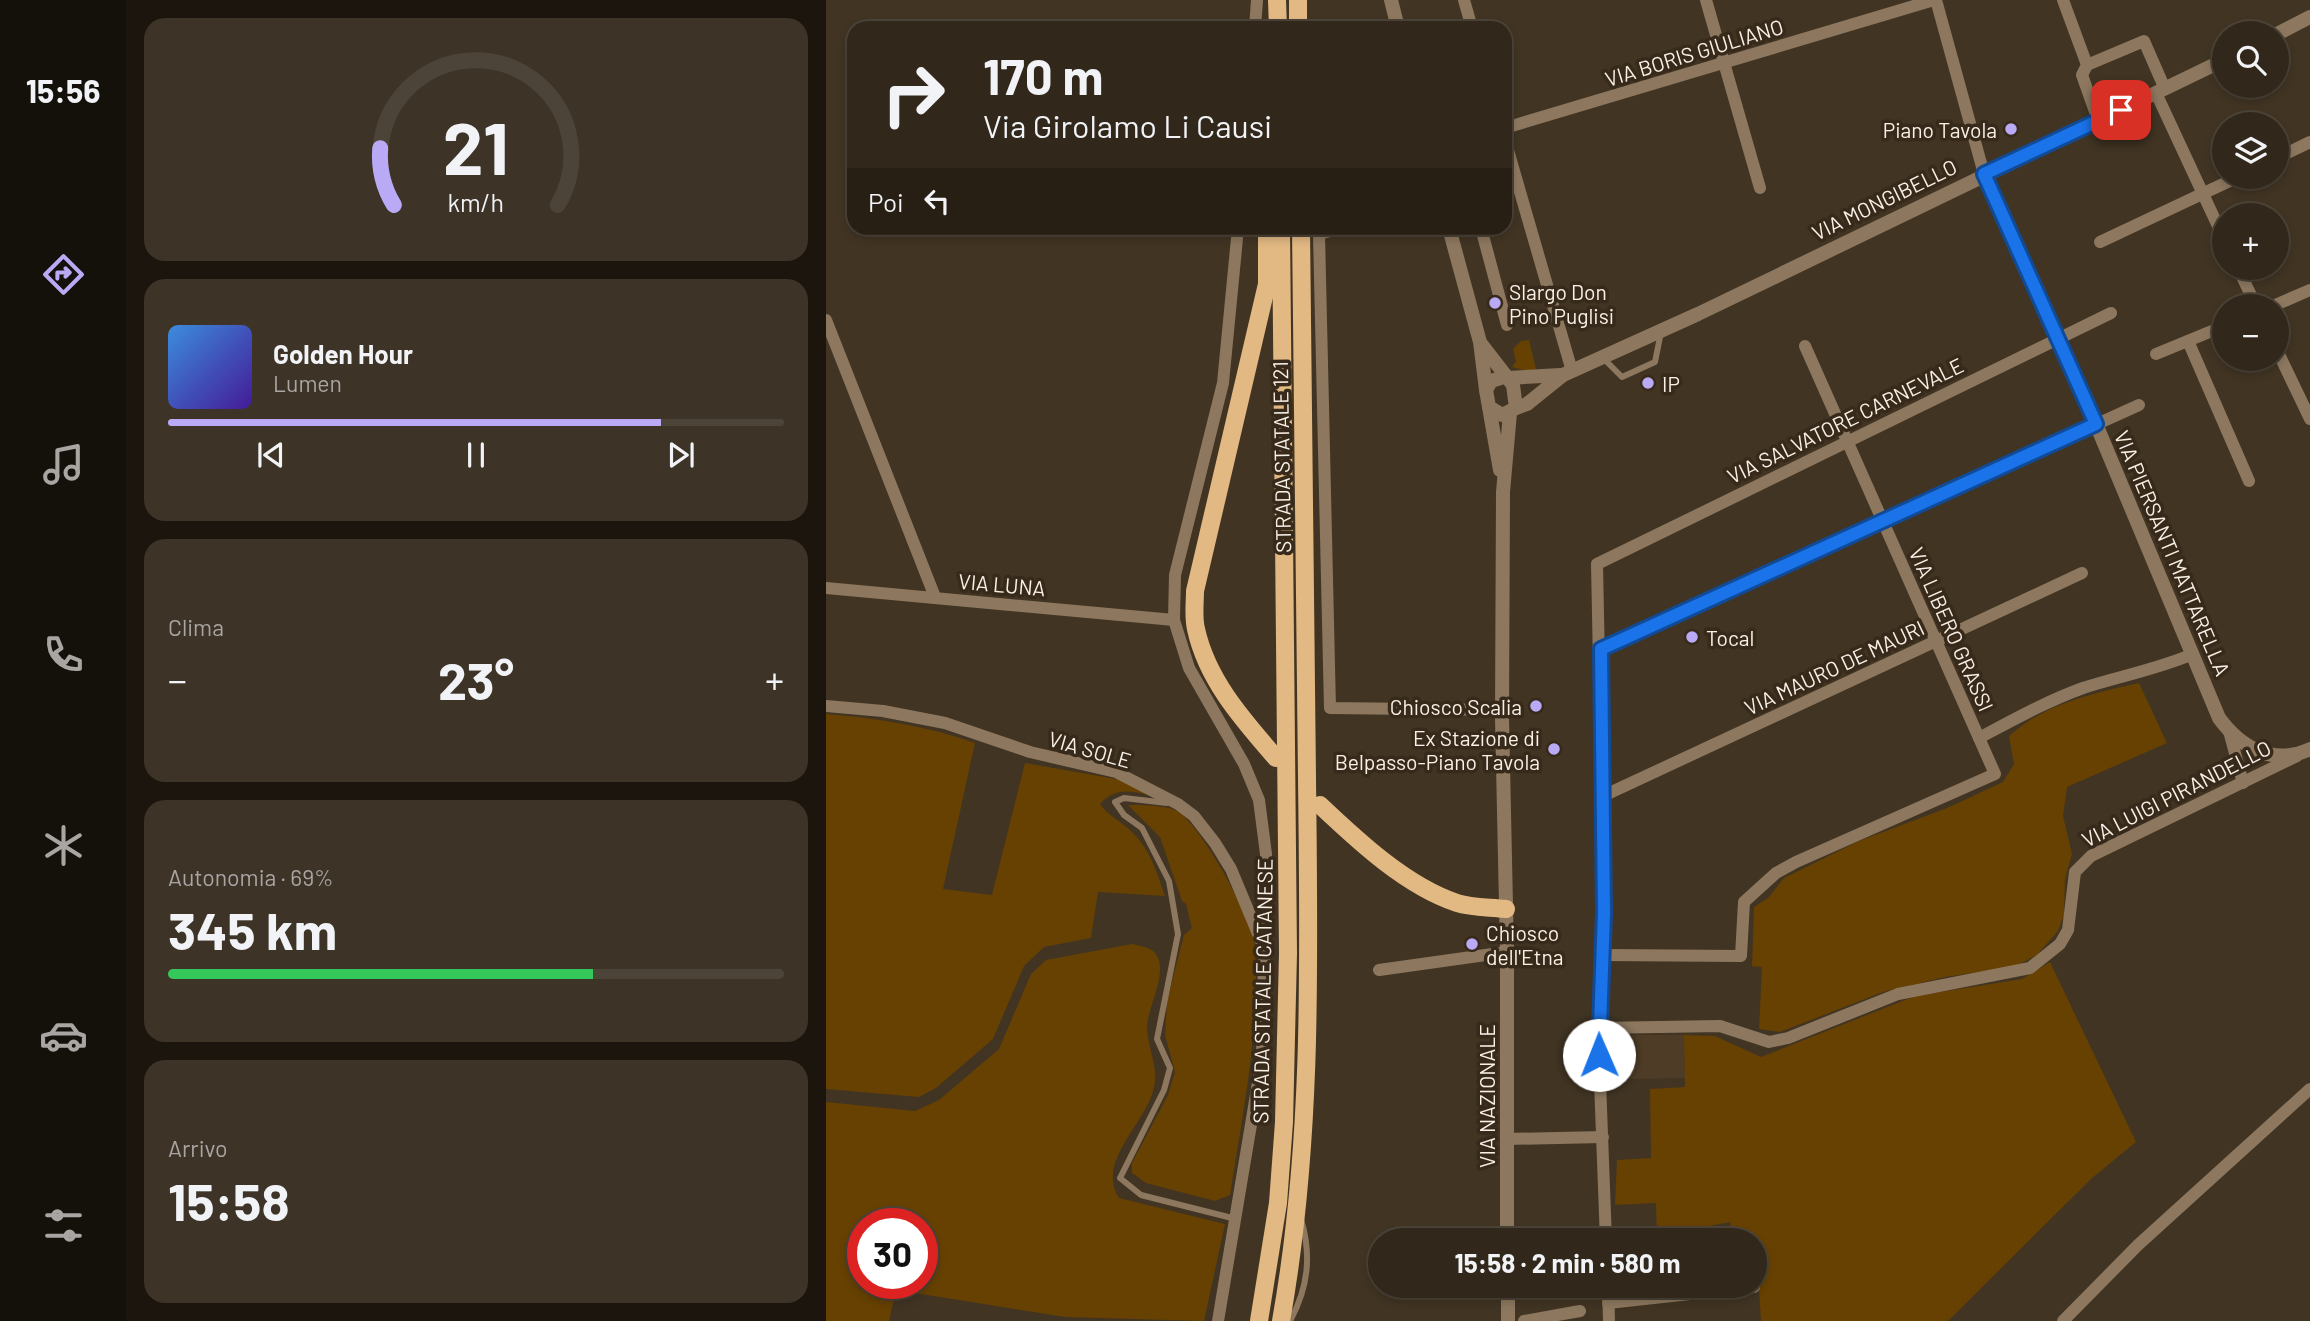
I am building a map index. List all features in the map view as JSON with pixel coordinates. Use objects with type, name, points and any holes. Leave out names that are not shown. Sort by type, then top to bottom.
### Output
[{"type":"main road","points":[[1277,0],[1278,21]]},
{"type":"main road","points":[[1298,0],[1298,21]]},
{"type":"main road","points":[[1267,235],[1267,284],[1195,591],[1195,627],[1206,662],[1223,692],[1276,758]]},
{"type":"main road","name":"STRADA STATALE 121","points":[[1281,235],[1285,659]]},
{"type":"main road","name":"STRADA STATALE 121","points":[[1301,235],[1306,686]]},
{"type":"main road","name":"STRADA STATALE CATANESE","points":[[1259,1321],[1278,1203],[1284,1122],[1288,953],[1285,659]]},
{"type":"main road","name":"STRADA STATALE CATANESE","points":[[1281,1321],[1297,1203],[1307,1042],[1309,952],[1306,686]]},
{"type":"main road","points":[[1320,804],[1370,852],[1424,886],[1458,904],[1506,909]]},
{"type":"street","points":[[1256,21],[1257,0]]},
{"type":"street","points":[[1391,0],[1396,21]]},
{"type":"street","points":[[1464,0],[1470,21]]},
{"type":"street","points":[[1706,0],[1760,188]]},
{"type":"street","name":"VIA BORIS GIULIANO","points":[[1512,126],[1935,0]]},
{"type":"street","name":"VIA PIERSANTI MATTARELLA","points":[[1935,0],[1984,174],[2096,424],[2219,718],[2237,740],[2265,754],[2280,757],[2306,751]]},
{"type":"street","points":[[2063,0],[2087,65]]},
{"type":"street","points":[[2289,28],[2310,17]]},
{"type":"street","points":[[2098,120],[2082,75],[2087,65],[2144,41],[2160,91],[2212,214]]},
{"type":"street","name":"VIA MONGIBELLO","points":[[1568,373],[1661,332],[2212,66]]},
{"type":"street","points":[[2289,152],[2310,142]]},
{"type":"street","points":[[1512,165],[1568,373]]},
{"type":"street","points":[[2101,242],[2213,189]]},
{"type":"street","points":[[1218,1321],[1262,1059],[1262,944],[1266,854],[1259,800],[1244,764],[1188,668],[1174,620],[1175,576],[1223,383],[1237,235]]},
{"type":"street","points":[[1319,235],[1330,708],[1502,710]]},
{"type":"street","points":[[1451,235],[1480,342],[1503,492]]},
{"type":"street","points":[[1483,235],[1507,325]]},
{"type":"street","points":[[2289,299],[2310,290]]},
{"type":"street","name":"VIA SALVATORE CARNEVALE","points":[[1601,649],[1597,564],[1846,440],[2111,313]]},
{"type":"street","points":[[826,320],[935,597]]},
{"type":"street","points":[[2156,354],[2212,331]]},
{"type":"street","points":[[2188,341],[2249,481]]},
{"type":"street","points":[[1480,342],[1513,385],[1513,410],[1503,492]]},
{"type":"street","name":"VIA LIBERO GRASSI","points":[[1602,955],[1741,956],[1744,902],[1776,873],[1995,774],[1805,346]]},
{"type":"street","points":[[2287,371],[2310,419]]},
{"type":"street","points":[[1486,390],[1495,379],[1568,373]]},
{"type":"street","points":[[1489,407],[1499,415],[1527,404],[1568,373]]},
{"type":"street","points":[[1606,1228],[1598,1028],[1602,955],[1601,649],[2139,405]]},
{"type":"street","name":"VIA NAZIONALE","points":[[1503,492],[1502,710],[1507,952],[1507,1228]]},
{"type":"street","name":"VIA MAURO DE MAURI","points":[[1603,796],[2081,573]]},
{"type":"street","name":"VIA LUNA","points":[[826,588],[1174,620]]},
{"type":"street","points":[[1979,738],[2053,700],[2086,687],[2151,671],[2193,654]]},
{"type":"street","name":"VIA SOLE","points":[[826,706],[883,710],[945,723],[1030,752],[1116,772],[1178,804],[1194,816],[1220,851],[1262,944]]},
{"type":"street","points":[[2229,731],[2243,783]]},
{"type":"street","name":"VIA LUIGI PIRANDELLO","points":[[1598,1028],[1720,1026],[1769,1042],[1788,1038],[1898,994],[2030,968],[2060,944],[2068,930],[2076,872],[2091,856],[2306,751]]},
{"type":"street","points":[[1379,970],[1507,952]]},
{"type":"street","points":[[2063,1321],[2138,1245],[2310,1089]]},
{"type":"street","points":[[1506,1139],[1603,1137]]},
{"type":"street","points":[[1508,1298],[1508,1321]]},
{"type":"street","points":[[1608,1298],[1609,1321]]},
{"type":"street","points":[[1608,1303],[1654,1298]]},
{"type":"street","points":[[1524,1321],[1580,1311]]},
{"type":"lane","points":[[1603,358],[1622,377],[1656,362],[1661,332]]},
{"type":"lane","points":[[1178,804],[1124,797],[1115,802],[1124,815],[1142,828],[1168,881],[1178,934],[1157,1039],[1170,1068],[1164,1090],[1120,1178],[1141,1195],[1236,1219]]},
{"type":"lane","points":[[1290,1321],[1299,1304],[1309,1267],[1306,1233],[1297,1203]]},
{"type":"shaded area","points":[[1529,340],[1536,369],[1526,371],[1512,367],[1516,361],[1513,349],[1521,341]]},
{"type":"shaded area","points":[[2139,683],[2167,743],[2067,787],[2063,816],[2072,854],[2065,879],[2064,915],[2058,931],[2037,955],[2014,967],[1945,977],[1883,992],[1780,1032],[1759,1029],[1762,967],[1752,966],[1754,907],[1768,898],[1784,878],[1859,841],[1947,808],[2003,782],[2014,764],[2009,736],[2023,725],[2070,701]]},
{"type":"shaded area","points":[[826,714],[902,724],[975,743],[943,889],[992,895],[1025,763],[1122,780],[1157,797],[1120,792],[1100,804],[1129,829],[1144,847],[1165,896],[1098,892],[1091,938],[1044,947],[1024,966],[993,1039],[936,1088],[919,1097],[826,1089]]},
{"type":"shaded area","points":[[1128,805],[1170,808],[1185,818],[1211,851],[1224,873],[1245,916],[1255,946],[1253,1040],[1240,1133],[1230,1195],[1215,1201],[1146,1183],[1132,1173],[1132,1163],[1168,1095],[1175,1072],[1165,1035],[1167,1001],[1184,935],[1192,928],[1186,904],[1182,901],[1160,837]]},
{"type":"shaded area","points":[[1132,944],[1148,948],[1156,954],[1159,980],[1147,1028],[1155,1083],[1148,1104],[1117,1157],[1113,1184],[1119,1198],[1225,1224],[1204,1321],[1065,1317],[938,1297],[938,1208],[847,1208],[847,1299],[894,1299],[889,1321],[826,1321],[826,1102],[915,1111],[939,1100],[999,1049],[1031,974],[1046,960]]},
{"type":"shaded area","points":[[2050,962],[2136,1142],[2092,1178],[1948,1321],[1761,1321],[1760,1298],[1767,1298],[1767,1228],[1731,1228],[1730,1222],[1699,1228],[1657,1228],[1656,1203],[1615,1205],[1617,1160],[1651,1158],[1650,1089],[1685,1087],[1684,1035],[1715,1036],[1761,1057],[1915,996],[2022,979]]},
{"type":"shaded area","points":[[1632,1035],[1684,1035],[1685,1078],[1623,1079],[1622,1044]]},
{"type":"place","name":"Piano Tavola","points":[[2011,129]]},
{"type":"place","name":"Slargo Don Pino Puglisi","points":[[1495,303]]},
{"type":"place","name":"IP","points":[[1648,383]]},
{"type":"place","name":"Tocal","points":[[1692,637]]},
{"type":"place","name":"Chiosco Scalia","points":[[1536,706]]},
{"type":"place","name":"Ex Stazione di Belpasso-Piano Tavola","points":[[1554,749]]},
{"type":"place","name":"Chiosco dell'Etna","points":[[1472,944]]},
{"type":"route","points":[[1599,1055],[1604,913],[1601,649],[2096,424],[1984,174],[2121,110]]}]
